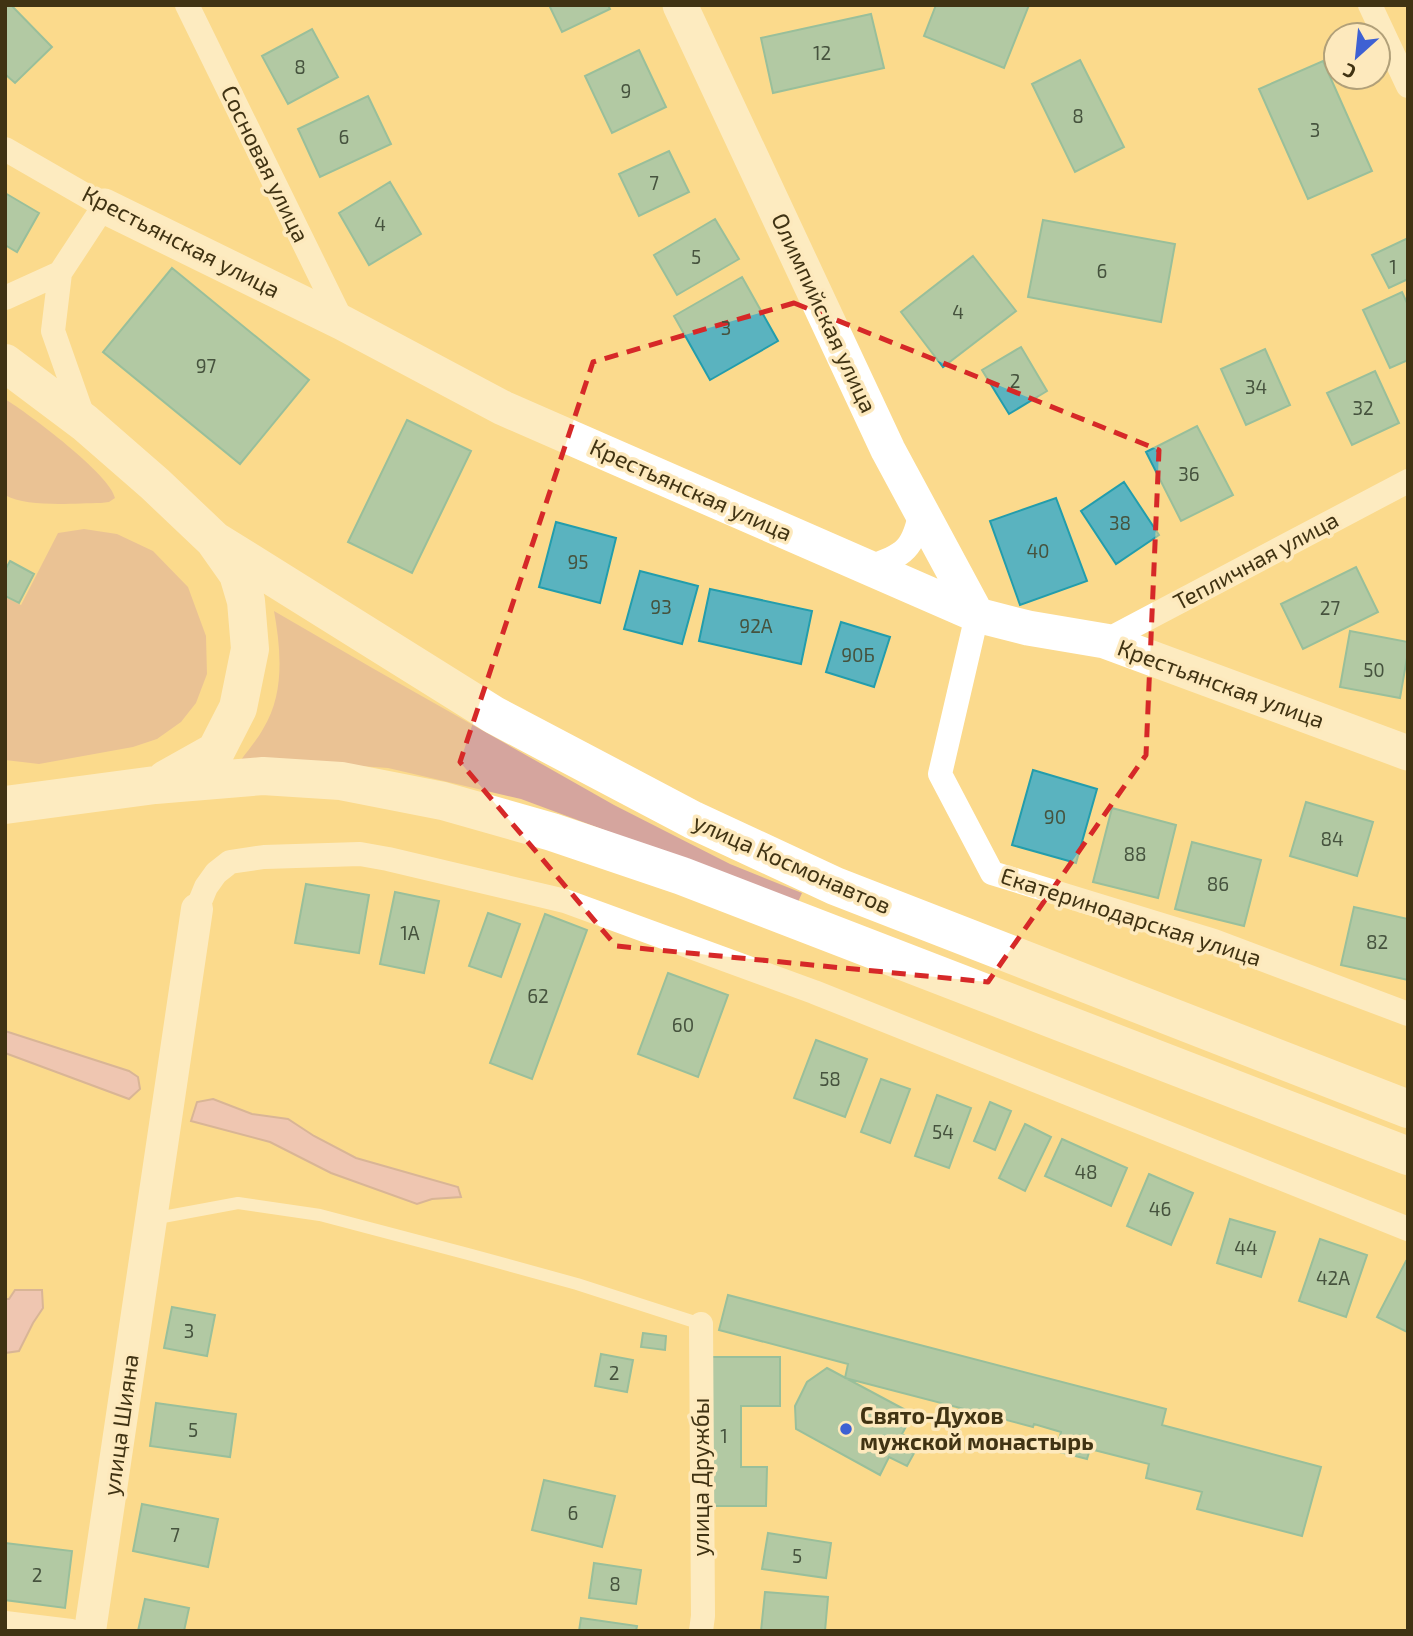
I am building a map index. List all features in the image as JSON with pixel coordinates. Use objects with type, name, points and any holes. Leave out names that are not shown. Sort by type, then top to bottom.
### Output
[{"type":"main road","name":"Олимпийская улица","points":[[680,5],[888,450],[977,615]]},
{"type":"main road","name":"Крестьянская улица","points":[[104,206],[343,323],[503,408],[977,615],[1028,628],[1105,641],[1408,752]]},
{"type":"main road","points":[[5,363],[85,422],[155,484],[214,540],[238,574],[246,601],[250,649],[238,708],[216,751],[155,785]]},
{"type":"main road","name":"улица Космонавтов","points":[[214,540],[494,715],[693,820],[835,886],[1408,1109]]},
{"type":"main road","points":[[6,805],[155,785],[262,776],[341,781],[443,801],[552,832],[682,876],[1408,1156]]},
{"type":"street","name":"Сосновая улица","points":[[187,5],[343,323]]},
{"type":"street","points":[[1370,5],[1408,86]]},
{"type":"street","name":"Крестьянская улица","points":[[5,149],[104,206]]},
{"type":"street","points":[[85,422],[53,331],[60,273],[104,206]]},
{"type":"street","points":[[5,298],[60,273]]},
{"type":"street","name":"Тепличная улица","points":[[1105,641],[1408,481]]},
{"type":"street","points":[[868,567],[886,562],[903,551],[915,537],[921,510]]},
{"type":"street","name":"Екатеринодарская улица","points":[[977,615],[940,774],[992,873],[1214,941],[1408,1014]]},
{"type":"street","points":[[198,909],[206,887],[216,873],[230,862],[264,857],[360,854],[565,901],[814,992],[1408,1229]]},
{"type":"street","name":"улица Шияна","points":[[90,1631],[198,909]]},
{"type":"street","name":"улица Дружбы","points":[[701,1324],[701,1631]]},
{"type":"street","points":[[5,1623],[71,1631]]},
{"type":"lane","points":[[150,1220],[238,1203],[320,1215],[577,1284],[701,1324]]},
{"type":"highlighted area","points":[[794,303],[1159,450],[1146,755],[988,982],[616,946],[460,762],[593,362]]},
{"type":"shaded area","points":[[5,399],[85,460],[110,488],[115,498],[101,503],[52,504],[26,502],[5,495]]},
{"type":"shaded area","points":[[84,529],[117,534],[153,551],[188,587],[206,636],[207,674],[196,703],[181,722],[157,739],[133,747],[39,764],[5,760],[5,597],[21,605],[58,533]]},
{"type":"shaded area","points":[[274,611],[614,805],[730,864],[802,893],[798,902],[521,799],[388,768],[241,760],[263,729],[275,701],[279,656]]},
{"type":"shaded area","points":[[5,1031],[129,1071],[138,1077],[140,1089],[129,1099],[5,1053]]},
{"type":"shaded area","points":[[213,1099],[252,1114],[288,1119],[356,1158],[458,1187],[461,1197],[432,1199],[417,1204],[331,1173],[270,1142],[191,1121],[197,1102]]},
{"type":"shaded area","points":[[15,1290],[42,1290],[43,1308],[19,1351],[5,1353],[5,1299],[9,1299]]},
{"type":"building","points":[[6,5],[11,5],[52,47],[15,83],[5,74]]},
{"type":"building","points":[[549,5],[608,5],[610,9],[562,32]]},
{"type":"building","points":[[936,5],[1029,5],[1004,68],[924,36]]},
{"type":"building","points":[[871,14],[884,68],[773,93],[761,38]]},
{"type":"building","points":[[312,29],[338,77],[288,104],[262,56]]},
{"type":"building","points":[[639,50],[666,107],[612,133],[585,76]]},
{"type":"building","points":[[1080,60],[1124,147],[1075,172],[1032,84]]},
{"type":"building","points":[[1322,61],[1322,91],[1336,91],[1372,171],[1308,199],[1259,89]]},
{"type":"building","points":[[368,96],[391,144],[320,177],[298,129]]},
{"type":"building","points":[[669,151],[689,192],[639,216],[619,174]]},
{"type":"building","points":[[390,182],[421,234],[369,265],[339,213]]},
{"type":"building","points":[[5,193],[39,213],[17,252],[5,245]]},
{"type":"building","points":[[715,219],[739,259],[677,295],[654,255]]},
{"type":"building","points":[[1043,220],[1175,244],[1161,322],[1028,297]]},
{"type":"building","points":[[1408,238],[1408,279],[1389,288],[1372,255]]},
{"type":"building","points":[[973,256],[1016,311],[943,367],[901,312]]},
{"type":"building","points":[[172,268],[309,380],[240,464],[103,352]]},
{"type":"building","points":[[742,277],[778,341],[710,380],[674,316]]},
{"type":"building","points":[[1402,292],[1408,305],[1408,360],[1390,368],[1363,310]]},
{"type":"building","points":[[1021,347],[1047,391],[1009,414],[982,370]]},
{"type":"building","points":[[1265,349],[1290,405],[1246,425],[1221,369]]},
{"type":"building","points":[[1375,371],[1399,423],[1352,445],[1327,393]]},
{"type":"building","points":[[407,420],[471,451],[412,573],[348,542]]},
{"type":"building","points":[[1197,426],[1233,495],[1181,521],[1146,452]]},
{"type":"building","points":[[1124,482],[1159,535],[1116,564],[1081,511]]},
{"type":"building","points":[[1056,498],[1087,581],[1020,605],[990,521]]},
{"type":"building","points":[[556,522],[616,538],[600,603],[539,587]]},
{"type":"building","points":[[10,561],[34,574],[19,603],[5,596],[5,570]]},
{"type":"building","points":[[1356,567],[1378,612],[1303,649],[1281,604]]},
{"type":"building","points":[[640,571],[698,586],[682,644],[624,629]]},
{"type":"building","points":[[710,589],[812,611],[801,664],[699,641]]},
{"type":"building","points":[[841,622],[890,637],[874,687],[826,672]]},
{"type":"building","points":[[1350,631],[1408,642],[1400,698],[1340,687]]},
{"type":"building","points":[[1033,770],[1097,789],[1076,863],[1012,845]]},
{"type":"building","points":[[1306,802],[1373,822],[1357,876],[1290,856]]},
{"type":"building","points":[[1112,808],[1176,825],[1158,898],[1093,882]]},
{"type":"building","points":[[1192,842],[1261,860],[1244,926],[1175,909]]},
{"type":"building","points":[[306,884],[369,895],[359,953],[295,943]]},
{"type":"building","points":[[395,892],[439,901],[424,973],[380,964]]},
{"type":"building","points":[[1354,907],[1408,919],[1408,980],[1341,965]]},
{"type":"building","points":[[488,913],[520,924],[501,977],[469,966]]},
{"type":"building","points":[[545,914],[587,930],[532,1079],[490,1063]]},
{"type":"building","points":[[668,973],[728,995],[698,1077],[638,1054]]},
{"type":"building","points":[[816,1040],[867,1059],[845,1117],[794,1098]]},
{"type":"building","points":[[881,1079],[910,1089],[890,1143],[861,1132]]},
{"type":"building","points":[[937,1095],[971,1108],[949,1168],[915,1156]]},
{"type":"building","points":[[990,1102],[1011,1111],[995,1150],[974,1141]]},
{"type":"building","points":[[1025,1124],[1051,1137],[1025,1191],[999,1178]]},
{"type":"building","points":[[1062,1139],[1127,1168],[1111,1206],[1045,1176]]},
{"type":"building","points":[[1149,1174],[1193,1193],[1171,1245],[1127,1226]]},
{"type":"building","points":[[1230,1219],[1275,1232],[1261,1277],[1217,1263]]},
{"type":"building","points":[[1320,1239],[1367,1255],[1346,1317],[1299,1301]]},
{"type":"building","points":[[1406,1261],[1408,1262],[1407,1332],[1377,1317]]},
{"type":"building","points":[[728,1295],[1166,1409],[1162,1425],[1321,1467],[1302,1536],[1197,1509],[1202,1492],[1146,1478],[1149,1464],[1090,1449],[1087,1459],[1056,1451],[1061,1432],[845,1378],[848,1364],[719,1330]]},
{"type":"building","points":[[172,1307],[215,1315],[207,1356],[164,1348]]},
{"type":"building","points":[[643,1333],[666,1336],[665,1350],[641,1347]]},
{"type":"building","points":[[601,1354],[633,1360],[627,1392],[595,1386]]},
{"type":"building","points":[[709,1357],[780,1357],[780,1406],[741,1406],[741,1467],[767,1467],[766,1506],[708,1506]]},
{"type":"building","points":[[827,1368],[913,1414],[902,1434],[919,1444],[907,1466],[889,1457],[880,1475],[796,1429],[795,1406],[807,1382]]},
{"type":"building","points":[[156,1403],[236,1414],[230,1457],[150,1446]]},
{"type":"building","points":[[544,1480],[615,1496],[602,1547],[532,1530]]},
{"type":"building","points":[[142,1504],[218,1519],[208,1567],[133,1551]]},
{"type":"building","points":[[768,1533],[831,1543],[826,1578],[762,1569]]},
{"type":"building","points":[[5,1543],[72,1551],[65,1608],[5,1600]]},
{"type":"building","points":[[594,1563],[641,1570],[636,1604],[589,1598]]},
{"type":"building","points":[[765,1592],[828,1597],[825,1631],[761,1631]]},
{"type":"building","points":[[145,1599],[189,1608],[184,1631],[138,1631]]},
{"type":"building","points":[[581,1618],[637,1626],[636,1631],[579,1631]]},
{"type":"place","name":"Свято-Духов мужской монастырь","points":[[846,1429]]}]
